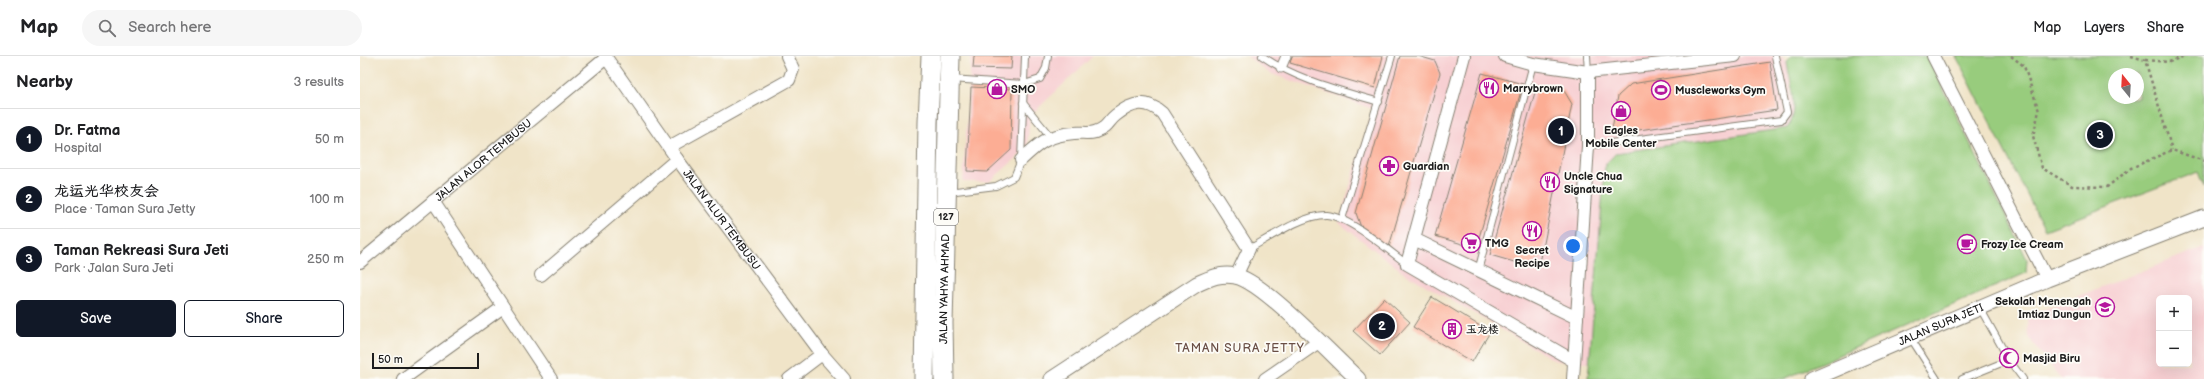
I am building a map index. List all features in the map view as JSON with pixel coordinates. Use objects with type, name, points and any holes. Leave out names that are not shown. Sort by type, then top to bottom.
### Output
[{"type":"main road","name":"JALAN YAHYA AHMAD","points":[[924,379],[928,122],[932,56]]},
{"type":"main road","name":"JALAN YAHYA AHMAD","points":[[944,379],[943,323],[950,56]]},
{"type":"street","points":[[669,147],[789,80],[792,69],[788,56]]},
{"type":"street","points":[[1281,68],[1286,56]]},
{"type":"street","points":[[1464,56],[1407,264],[1574,361]]},
{"type":"street","points":[[1505,56],[1533,64],[1588,72],[1732,56]]},
{"type":"street","points":[[1933,56],[2047,279]]},
{"type":"street","name":"JALAN ALUR TEMBUSU","points":[[605,57],[677,159],[822,354],[844,379]]},
{"type":"street","name":"JALAN ALOR TEMBUSU","points":[[360,262],[605,57]]},
{"type":"street","points":[[1573,379],[1588,146],[1588,72]]},
{"type":"street","points":[[1021,160],[1039,142],[1050,136],[1094,132],[1108,126],[1114,116],[1125,110],[1146,103],[1153,106],[1162,113],[1249,249],[1236,276]]},
{"type":"street","points":[[541,275],[677,159]]},
{"type":"street","points":[[433,201],[551,379]]},
{"type":"street","name":"JALAN SURA JETI","points":[[1812,379],[1909,336],[1980,308],[2047,279],[2204,218]]},
{"type":"street","points":[[1414,239],[1478,272],[1577,318]]},
{"type":"street","points":[[1052,379],[1197,284],[1216,276],[1236,276],[1252,283],[1320,341],[1358,379]]},
{"type":"street","points":[[403,379],[504,307]]},
{"type":"street","points":[[1265,379],[1320,341]]},
{"type":"street","points":[[789,379],[822,354]]},
{"type":"lane","points":[[946,192],[996,186],[1006,182],[1014,176],[1021,160],[1024,56]]},
{"type":"lane","points":[[949,79],[1024,84],[1040,80],[1046,68],[1048,56]]},
{"type":"lane","points":[[1262,56],[1281,68],[1303,78],[1379,102]]},
{"type":"lane","points":[[1342,219],[1392,56]]},
{"type":"lane","points":[[1588,56],[1588,72]]},
{"type":"lane","points":[[1588,146],[1781,120],[1787,112],[1775,56]]},
{"type":"lane","points":[[1478,272],[1533,64]]},
{"type":"lane","points":[[1023,103],[1050,136]]},
{"type":"lane","points":[[1249,249],[1312,217],[1326,215],[1342,219],[1407,264]]},
{"type":"lane","points":[[1980,308],[2009,360],[2023,379]]},
{"type":"lane","points":[[1909,336],[1937,379]]},
{"type":"lane","points":[[1962,379],[2009,360]]},
{"type":"path","points":[[2011,56],[2024,66],[2039,111],[2033,136],[2042,168],[2072,186],[2107,187],[2131,168],[2172,150],[2204,161]]},
{"type":"path","points":[[2131,56],[2145,60],[2169,62],[2185,56]]},
{"type":"path","points":[[2145,60],[2172,150]]},
{"type":"shaded area","points":[[971,56],[1093,56],[1030,116],[1027,149],[989,182],[963,182]]},
{"type":"shaded area","points":[[1247,56],[1781,56],[1787,63],[1794,111],[1793,122],[1787,128],[1616,153],[1605,165],[1590,363],[1556,361],[1406,274],[1339,223],[1373,109],[1269,73]]},
{"type":"shaded area","name":"Sekolah Menengah Imtiaz Dungun","points":[[2204,247],[2204,379],[2061,379],[2028,337],[2027,316]]},
{"type":"green space","points":[[1791,56],[1927,56],[2027,259],[2026,273],[1784,379],[1588,379],[1605,165],[1616,153],[1787,128],[1791,121],[1794,105],[1787,63]]},
{"type":"green space","points":[[1956,56],[2204,56],[2204,187],[2198,172],[2045,230]]},
{"type":"building","points":[[974,56],[1012,56],[1011,69],[973,68]]},
{"type":"building","points":[[1292,56],[1383,56],[1375,88],[1290,63]]},
{"type":"building","points":[[1400,56],[1418,56],[1435,61],[1440,73],[1389,247],[1362,230],[1356,213]]},
{"type":"building","points":[[1770,62],[1777,110],[1611,134],[1618,96],[1631,84]]},
{"type":"building","points":[[1482,73],[1523,84],[1476,248],[1435,236]]},
{"type":"building","points":[[1537,85],[1563,89],[1572,104],[1541,258],[1528,266],[1490,255]]},
{"type":"building","points":[[971,87],[1012,89],[1011,150],[987,172],[967,171]]},
{"type":"building","name":"玉龙楼","points":[[1432,297],[1490,332],[1472,362],[1413,327]]},
{"type":"building","points":[[1384,298],[1410,322],[1380,355],[1353,331]]},
{"type":"place","name":"Marrybrown","points":[[1489,88]]},
{"type":"place","name":"SMO","points":[[997,89]]},
{"type":"place","name":"Muscleworks Gym","points":[[1661,90]]},
{"type":"place","name":"Eagles Mobile Center","points":[[1621,111]]},
{"type":"place","name":"Dr. Fatma","points":[[1561,131]]},
{"type":"place","name":"Taman Rekreasi Sura Jeti","points":[[2100,135]]},
{"type":"place","name":"Guardian","points":[[1389,166]]},
{"type":"place","name":"Uncle Chua Signature","points":[[1550,182]]},
{"type":"place","name":"Secret Recipe","points":[[1532,231]]},
{"type":"place","name":"TMG","points":[[1471,243]]},
{"type":"place","name":"Frozy Ice Cream","points":[[1967,244]]},
{"type":"place","name":"Sekolah Menengah Imtiaz Dungun","points":[[2105,307]]},
{"type":"place","name":"龙运光华校友会","points":[[1382,326]]},
{"type":"place","name":"玉龙楼","points":[[1452,329]]},
{"type":"place","name":"Masjid Biru","points":[[2009,358]]},
{"type":"district","name":"TAMAN SURA JETTY","points":[[1240,348]]}]
